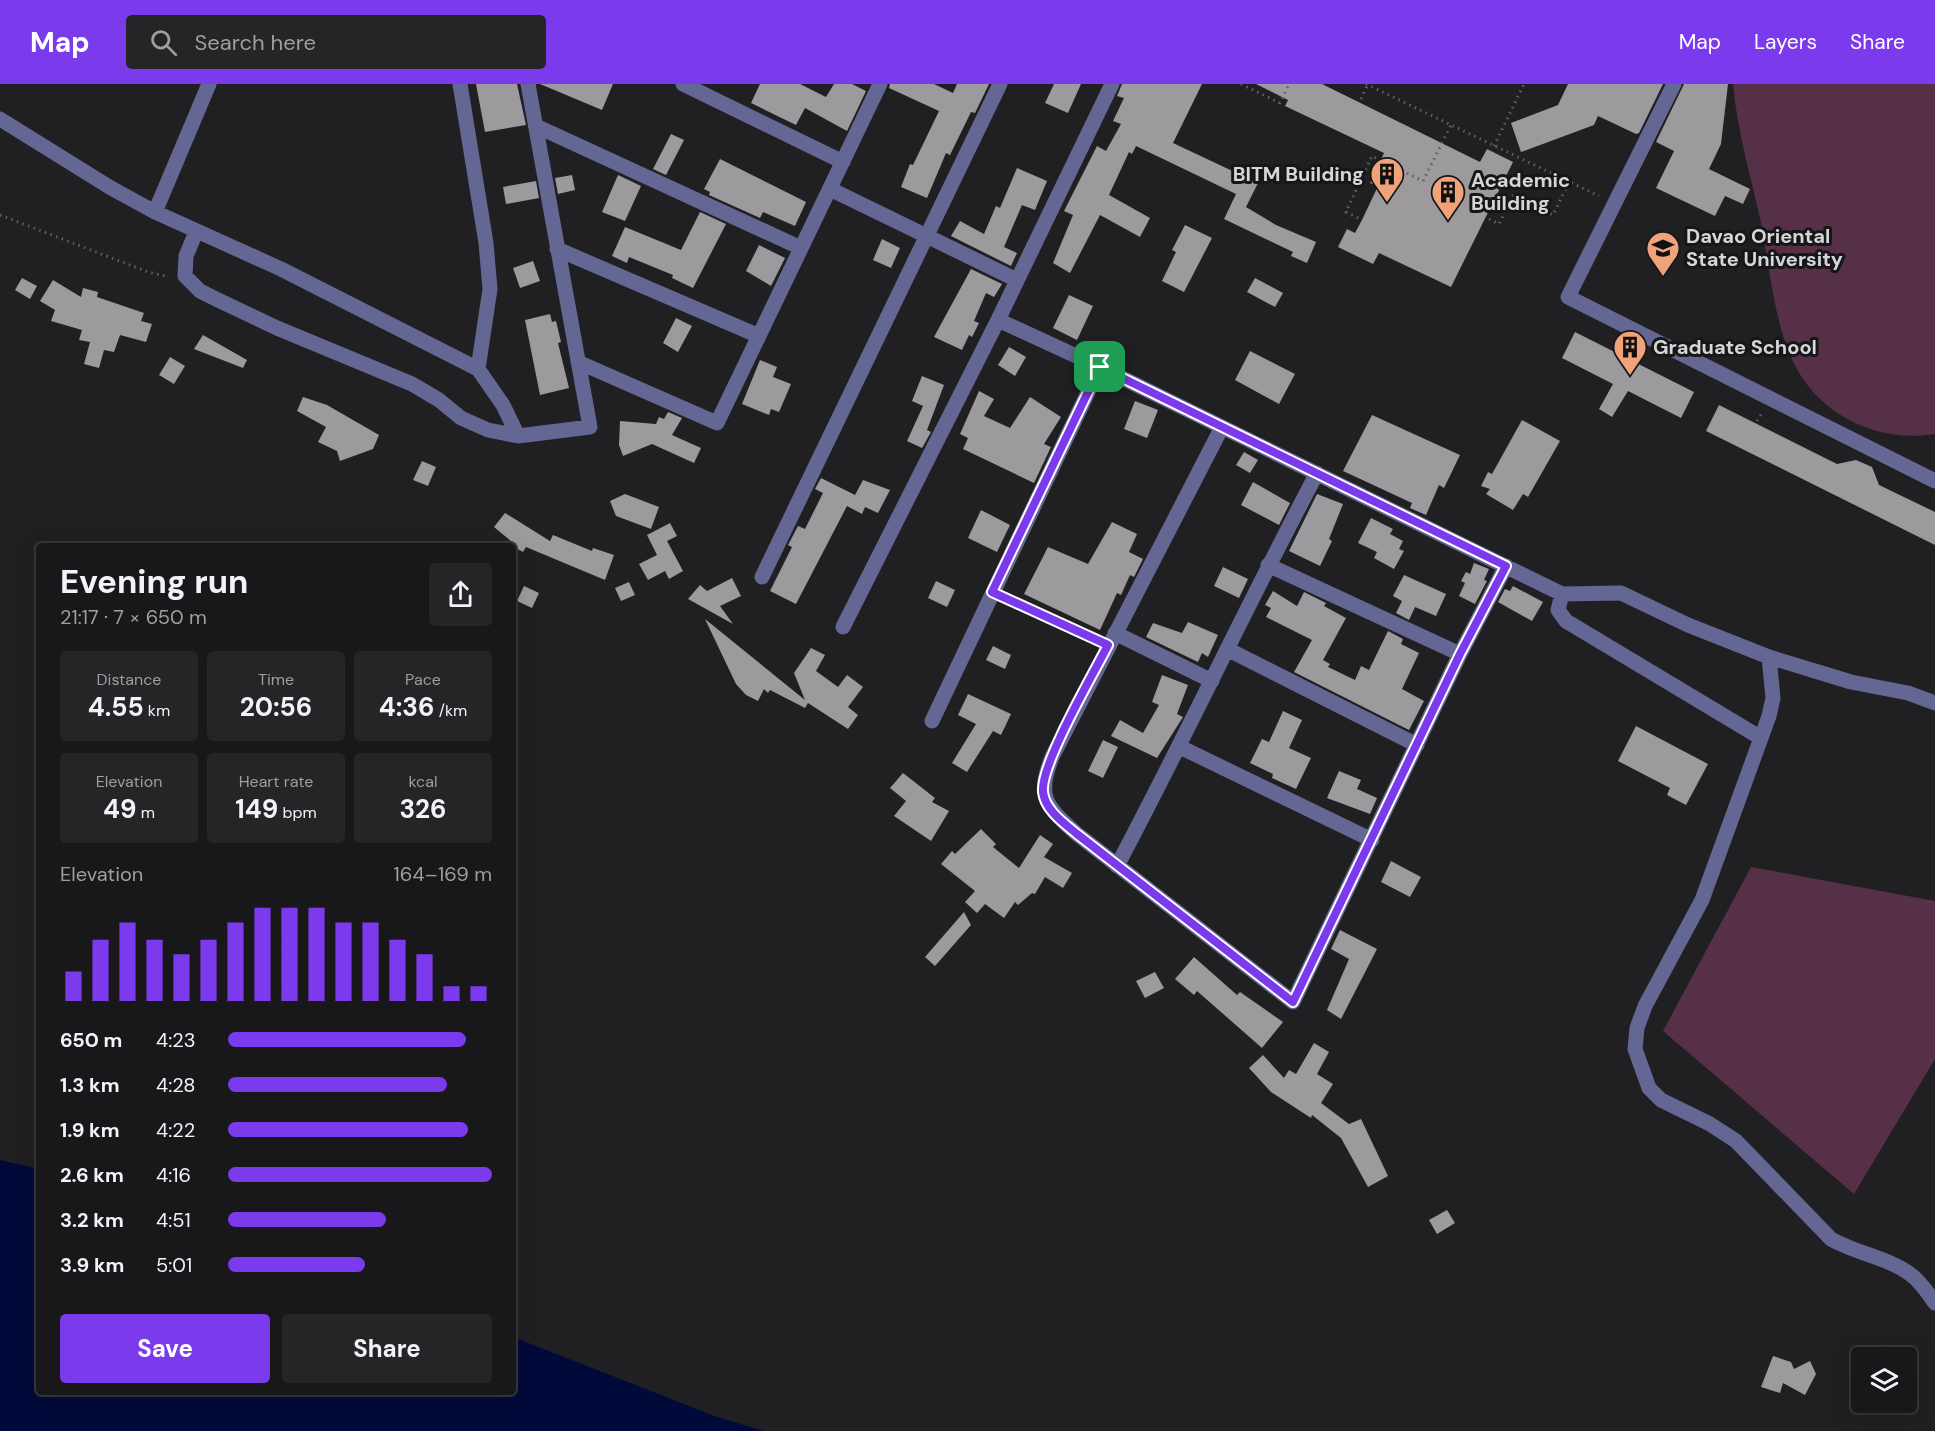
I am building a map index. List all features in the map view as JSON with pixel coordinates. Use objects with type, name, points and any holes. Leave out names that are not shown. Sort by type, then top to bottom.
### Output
[{"type":"street","points":[[155,212],[209,84]]},
{"type":"street","points":[[460,84],[486,243],[490,289],[478,369]]},
{"type":"street","points":[[196,232],[186,256],[185,276],[200,291],[228,305],[412,384],[439,400],[461,418],[488,430],[518,436],[591,427],[528,84]]},
{"type":"street","points":[[683,84],[843,162]]},
{"type":"street","points":[[578,362],[717,423],[880,84]]},
{"type":"street","points":[[762,577],[1000,84]]},
{"type":"street","points":[[843,627],[998,320],[1112,84]]},
{"type":"street","points":[[1674,84],[1568,297],[1935,481]]},
{"type":"street","points":[[0,119],[111,189],[196,232],[280,269],[478,369],[503,405],[518,436]]},
{"type":"street","points":[[536,126],[801,248]]},
{"type":"street","points":[[830,189],[1017,280]]},
{"type":"street","points":[[557,249],[759,336]]},
{"type":"street","points":[[998,320],[1100,367],[1562,594],[1621,593],[1688,625],[1769,657],[1851,682],[1908,693],[1935,703]]},
{"type":"street","points":[[932,721],[1100,367]]},
{"type":"street","points":[[1222,427],[1052,757],[1042,791],[1047,806],[1060,819],[1293,1002],[1460,654],[1506,566]]},
{"type":"street","points":[[1117,866],[1180,747],[1268,565],[1317,473]]},
{"type":"street","points":[[1268,565],[1460,654]]},
{"type":"street","points":[[1562,594],[1558,610],[1566,621],[1761,738]]},
{"type":"street","points":[[1112,639],[1212,681]]},
{"type":"street","points":[[1227,649],[1417,745]]},
{"type":"street","points":[[1769,657],[1773,698],[1761,738],[1702,900],[1645,1006],[1637,1028],[1635,1049],[1640,1069],[1649,1088],[1660,1100],[1710,1124],[1736,1142],[1831,1239],[1846,1248],[1908,1272],[1922,1284],[1935,1303]]},
{"type":"street","points":[[1180,747],[1372,840]]},
{"type":"path","points":[[1241,84],[1280,103],[1289,84]]},
{"type":"path","points":[[1361,99],[1367,84],[1615,204]]},
{"type":"path","points":[[1494,146],[1524,84]]},
{"type":"path","points":[[1358,218],[1346,212],[1372,156],[1423,181],[1451,125]]},
{"type":"path","points":[[1489,219],[1499,224],[1513,196],[1553,215],[1569,182]]},
{"type":"path","points":[[0,215],[148,272],[168,277],[185,276]]},
{"type":"path","points":[[992,592],[1112,639]]},
{"type":"shaded area","points":[[1733,84],[1935,84],[1935,434],[1912,436],[1889,434],[1867,428],[1829,407],[1812,391],[1799,373],[1789,352],[1775,305],[1761,223],[1741,136]]},
{"type":"shaded area","points":[[1751,867],[1935,901],[1935,1059],[1854,1194],[1663,1031]]},
{"type":"shaded area","points":[[0,1160],[36,1168],[36,1395],[516,1395],[516,1338],[717,1417],[764,1431],[0,1431]]},
{"type":"building","points":[[476,84],[517,84],[526,125],[485,132]]},
{"type":"building","points":[[540,84],[613,84],[602,110]]},
{"type":"building","points":[[760,84],[800,84],[826,97],[834,84],[852,84],[866,91],[847,131],[805,108],[796,125],[751,103]]},
{"type":"building","points":[[890,84],[934,84],[953,93],[957,84],[989,84],[975,113],[971,112],[950,155],[946,153],[927,198],[901,187],[910,164],[913,165],[939,111],[889,88]]},
{"type":"building","points":[[1054,84],[1081,84],[1068,113],[1045,103]]},
{"type":"building","points":[[1122,84],[1202,84],[1173,143],[1258,183],[1246,207],[1276,225],[1316,242],[1307,263],[1291,256],[1293,252],[1224,219],[1236,194],[1136,146],[1132,154],[1129,152],[1109,195],[1150,218],[1140,237],[1100,215],[1070,273],[1053,263],[1073,215],[1064,211],[1097,146],[1106,151],[1121,124],[1113,121],[1124,98],[1117,96]]},
{"type":"building","points":[[1256,84],[1322,84],[1480,162],[1487,149],[1513,162],[1451,287],[1379,253],[1373,264],[1338,247],[1347,229],[1355,233],[1362,220],[1378,186],[1370,183],[1384,153],[1285,106],[1288,100]]},
{"type":"building","points":[[1568,84],[1663,84],[1639,133],[1636,134],[1598,116],[1594,125],[1521,152],[1511,123],[1558,105]]},
{"type":"building","points":[[1684,84],[1728,84],[1721,144],[1709,169],[1750,189],[1743,204],[1725,196],[1715,216],[1656,188],[1674,151],[1656,142]]},
{"type":"building","points":[[671,134],[684,140],[666,175],[653,169]]},
{"type":"building","points":[[720,159],[806,202],[795,226],[763,212],[760,218],[709,195],[710,192],[704,189]]},
{"type":"building","points":[[1017,168],[1047,181],[1035,210],[1022,205],[1004,247],[1017,253],[1011,266],[951,236],[960,221],[984,234],[996,206],[1000,208]]},
{"type":"building","points":[[572,175],[575,190],[558,194],[555,178]]},
{"type":"building","points":[[618,175],[641,186],[625,221],[602,212]]},
{"type":"building","points":[[536,181],[539,198],[506,204],[503,187]]},
{"type":"building","points":[[700,212],[726,224],[693,288],[672,278],[673,275],[629,257],[627,263],[612,256],[625,227],[681,250]]},
{"type":"building","points":[[1185,225],[1212,238],[1184,292],[1162,281],[1176,252],[1172,250]]},
{"type":"building","points":[[882,239],[900,248],[891,268],[873,260]]},
{"type":"building","points":[[759,245],[785,258],[771,286],[746,271]]},
{"type":"building","points":[[533,261],[540,281],[520,288],[513,268]]},
{"type":"building","points":[[971,269],[1002,284],[994,297],[986,293],[974,321],[979,323],[972,337],[969,335],[962,350],[934,337]]},
{"type":"building","points":[[22,278],[37,286],[30,299],[15,290]]},
{"type":"building","points":[[1255,278],[1283,293],[1275,307],[1247,292]]},
{"type":"building","points":[[53,280],[81,297],[83,288],[98,292],[97,297],[144,313],[141,321],[152,324],[146,342],[120,335],[114,352],[104,350],[99,368],[84,364],[90,342],[79,340],[82,330],[51,321],[55,310],[40,301]]},
{"type":"building","points":[[1069,295],[1093,306],[1077,340],[1053,328]]},
{"type":"building","points":[[550,314],[552,322],[556,321],[561,342],[558,343],[569,388],[540,395],[525,320]]},
{"type":"building","points":[[676,318],[692,326],[678,352],[663,343]]},
{"type":"building","name":"Graduate School","points":[[1575,332],[1694,392],[1681,418],[1628,391],[1612,417],[1599,409],[1613,384],[1562,358]]},
{"type":"building","points":[[203,335],[247,360],[243,368],[194,349]]},
{"type":"building","points":[[1009,347],[1026,357],[1015,376],[998,365]]},
{"type":"building","points":[[1250,351],[1295,374],[1279,404],[1235,380]]},
{"type":"building","points":[[170,357],[185,366],[174,384],[159,375]]},
{"type":"building","points":[[760,360],[777,367],[773,377],[791,384],[779,412],[771,409],[769,415],[742,404]]},
{"type":"building","points":[[922,376],[944,385],[927,430],[931,432],[922,448],[907,441],[923,406],[912,401]]},
{"type":"building","points":[[979,391],[994,399],[984,416],[1010,428],[1030,397],[1061,417],[1044,444],[1051,447],[1034,483],[963,449],[968,438],[960,434]]},
{"type":"building","points":[[303,397],[327,405],[379,435],[373,449],[340,461],[337,451],[318,442],[326,427],[297,411]]},
{"type":"building","points":[[1135,401],[1158,410],[1147,438],[1124,429]]},
{"type":"building","points":[[1719,405],[1837,464],[1856,460],[1872,467],[1879,485],[1935,512],[1935,545],[1706,431]]},
{"type":"building","points":[[668,412],[682,418],[672,435],[701,448],[694,463],[652,444],[623,456],[619,445],[620,421],[656,424],[659,417],[664,419]]},
{"type":"building","points":[[1372,415],[1460,455],[1444,488],[1439,485],[1426,515],[1410,508],[1412,503],[1343,471]]},
{"type":"building","points":[[1522,420],[1560,441],[1528,497],[1523,494],[1513,510],[1486,494],[1490,489],[1481,486],[1488,472],[1492,474]]},
{"type":"building","points":[[1244,452],[1258,460],[1250,473],[1236,465]]},
{"type":"building","points":[[422,461],[436,467],[428,486],[413,480]]},
{"type":"building","points":[[821,478],[855,495],[863,480],[890,490],[878,513],[865,507],[862,514],[847,506],[796,604],[770,591],[792,547],[788,545],[798,526],[805,529],[823,493],[815,489]]},
{"type":"building","points":[[1253,482],[1290,503],[1279,525],[1241,505]]},
{"type":"building","points":[[625,494],[659,507],[651,529],[616,516],[610,501]]},
{"type":"building","points":[[1317,494],[1343,504],[1329,539],[1332,541],[1320,566],[1289,551]]},
{"type":"building","points":[[981,510],[1010,525],[997,552],[968,538]]},
{"type":"building","points":[[505,513],[550,541],[553,535],[592,551],[593,548],[614,555],[605,580],[526,547],[523,552],[516,548],[516,543],[511,543],[494,527]]},
{"type":"building","points":[[1371,518],[1393,529],[1390,534],[1403,541],[1399,549],[1404,551],[1394,569],[1374,558],[1377,552],[1358,543]]},
{"type":"building","points":[[1112,522],[1137,534],[1129,552],[1143,559],[1134,577],[1130,575],[1121,595],[1117,593],[1100,630],[1024,594],[1048,547],[1088,564]]},
{"type":"building","points":[[670,523],[677,536],[667,541],[683,571],[669,579],[665,571],[648,580],[639,564],[657,555],[647,535]]},
{"type":"building","points":[[1474,563],[1489,569],[1484,580],[1487,581],[1475,604],[1459,596],[1465,583],[1461,581],[1466,572],[1470,574]]},
{"type":"building","points":[[1223,567],[1248,579],[1239,598],[1214,586]]},
{"type":"building","points":[[1404,575],[1446,594],[1436,616],[1415,607],[1409,620],[1396,613],[1402,601],[1393,596]]},
{"type":"building","points":[[732,578],[741,596],[720,606],[733,624],[688,599],[700,585],[707,591]]},
{"type":"building","points":[[936,581],[955,590],[947,607],[928,598]]},
{"type":"building","points":[[629,582],[635,595],[621,601],[615,588]]},
{"type":"building","points":[[524,586],[539,593],[532,608],[517,601]]},
{"type":"building","points":[[1513,586],[1543,602],[1532,621],[1498,602],[1505,589],[1510,591]]},
{"type":"building","points":[[1273,591],[1297,606],[1304,592],[1326,603],[1324,606],[1346,618],[1323,660],[1330,664],[1328,667],[1355,680],[1361,666],[1369,670],[1388,631],[1403,639],[1401,644],[1419,653],[1402,689],[1424,701],[1409,730],[1294,672],[1312,640],[1266,617],[1271,608],[1265,605]]},
{"type":"building","points":[[705,619],[805,700],[794,673],[811,648],[825,655],[816,671],[838,687],[847,675],[863,687],[848,707],[858,715],[848,729],[808,703],[805,708],[770,690],[768,693],[764,689],[758,701],[746,695],[736,684]]},
{"type":"building","points":[[1188,622],[1218,635],[1208,657],[1202,653],[1198,662],[1146,637],[1153,623],[1182,633]]},
{"type":"building","points":[[993,646],[1011,655],[1005,669],[986,660]]},
{"type":"building","points":[[1162,675],[1188,685],[1177,714],[1183,717],[1157,758],[1111,736],[1120,720],[1143,733],[1159,705],[1152,702]]},
{"type":"building","points":[[968,694],[1011,714],[1001,735],[993,731],[967,772],[952,763],[976,724],[958,715]]},
{"type":"building","points":[[1283,711],[1302,720],[1289,748],[1311,758],[1296,789],[1272,778],[1273,774],[1250,763],[1262,739],[1269,742]]},
{"type":"building","points":[[1636,726],[1708,764],[1686,805],[1667,795],[1670,788],[1618,761]]},
{"type":"building","points":[[1103,740],[1118,747],[1103,778],[1088,771]]},
{"type":"building","points":[[1339,771],[1361,780],[1357,789],[1377,798],[1370,814],[1327,798]]},
{"type":"building","points":[[903,773],[935,798],[932,802],[949,811],[931,841],[894,816],[906,801],[890,788]]},
{"type":"building","points":[[981,829],[996,844],[993,847],[1019,868],[1040,835],[1053,844],[1044,857],[1072,873],[1063,888],[1045,877],[1035,894],[1032,893],[1018,905],[1015,902],[1004,918],[985,904],[977,913],[965,902],[975,891],[941,864],[952,851],[955,854]]},
{"type":"building","points":[[1391,861],[1421,877],[1410,897],[1381,882]]},
{"type":"building","points":[[964,912],[971,925],[935,966],[925,957]]},
{"type":"building","points":[[1340,930],[1377,949],[1341,1019],[1327,1010],[1349,959],[1331,949]]},
{"type":"building","points":[[1194,957],[1237,995],[1240,992],[1283,1022],[1262,1048],[1197,991],[1194,995],[1175,979]]},
{"type":"building","points":[[1155,972],[1164,988],[1145,998],[1136,981]]},
{"type":"building","points":[[1314,1043],[1329,1052],[1317,1074],[1333,1084],[1321,1103],[1349,1124],[1361,1119],[1388,1176],[1368,1187],[1341,1138],[1312,1115],[1311,1118],[1271,1092],[1249,1068],[1263,1055],[1284,1078],[1289,1070],[1296,1074]]},
{"type":"building","points":[[1447,1210],[1455,1223],[1437,1234],[1429,1220]]},
{"type":"building","points":[[1773,1356],[1791,1362],[1794,1369],[1810,1361],[1816,1374],[1805,1395],[1783,1383],[1780,1393],[1761,1387]]},
{"type":"place","name":"BITM Building","points":[[1387,203]]},
{"type":"place","name":"Academic Building","points":[[1448,221]]},
{"type":"place","name":"Davao Oriental State University","points":[[1663,277]]},
{"type":"place","name":"Graduate School","points":[[1630,376]]},
{"type":"route","points":[[1100,367],[1506,566],[1460,654],[1293,1002],[1077,834],[1047,806],[1042,791],[1052,757],[1108,645],[992,592],[1100,367]]}]
